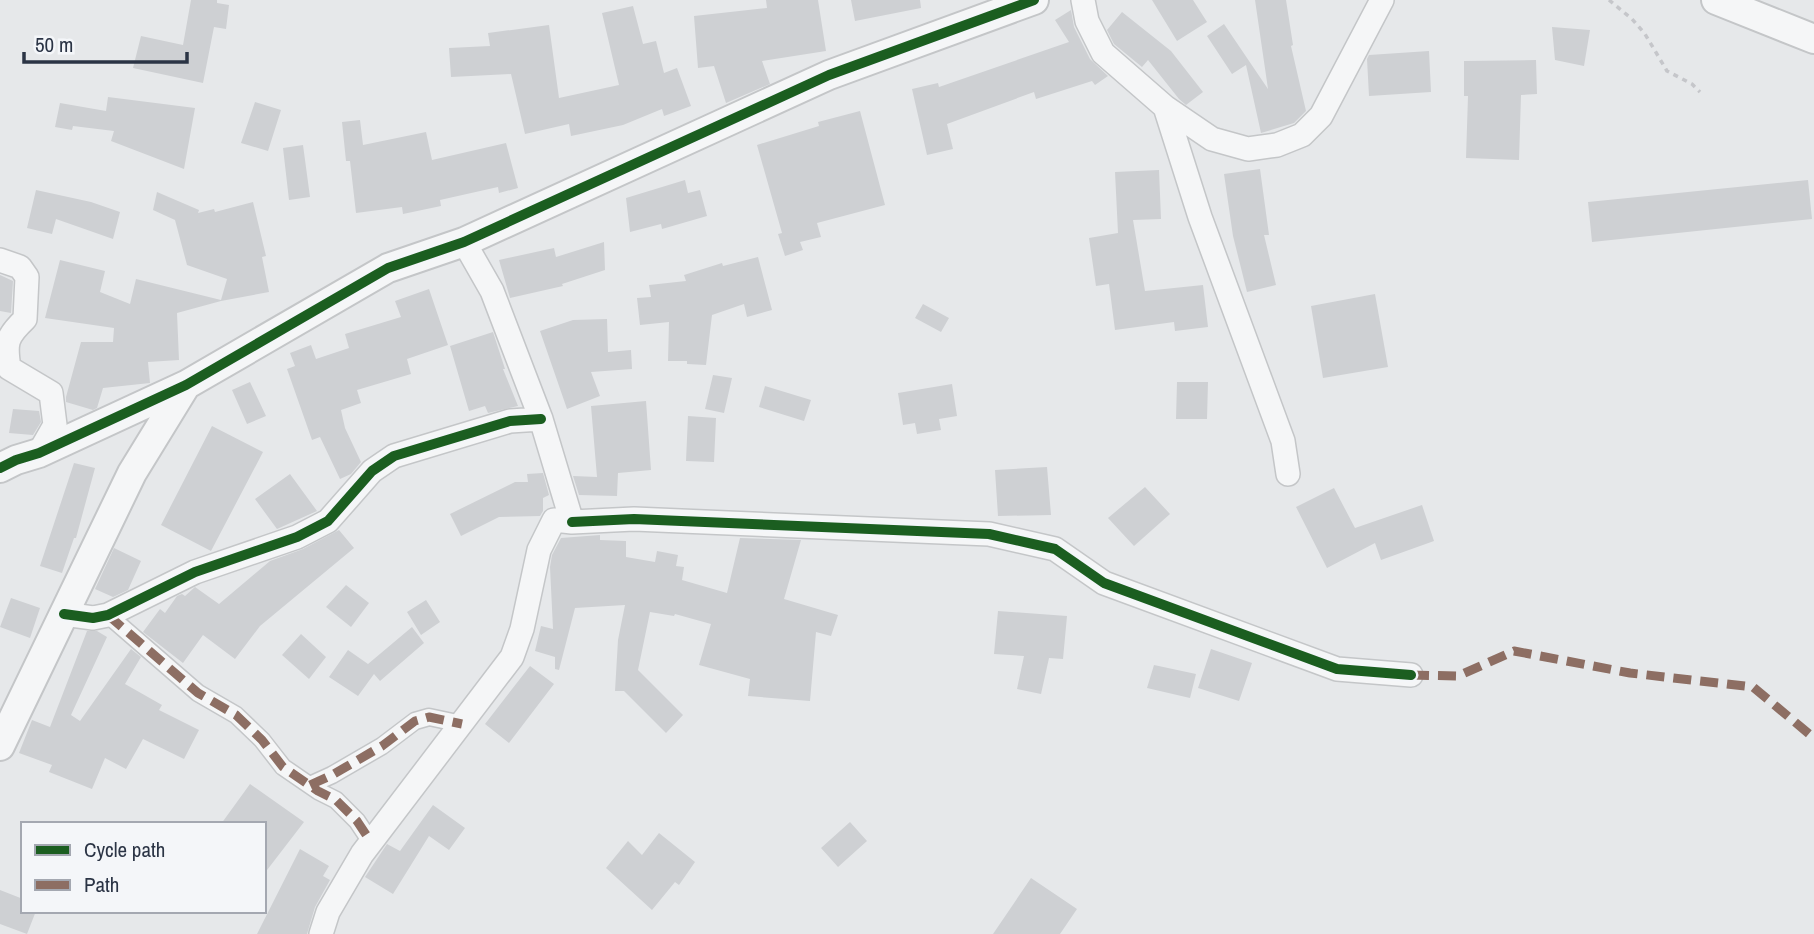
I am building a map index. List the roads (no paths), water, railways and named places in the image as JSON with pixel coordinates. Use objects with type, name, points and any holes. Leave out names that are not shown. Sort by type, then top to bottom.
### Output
[{"type":"street","points":[[0,468],[39,453],[186,385],[388,268],[464,242],[829,75],[1034,0]]},
{"type":"street","points":[[1083,0],[1087,21],[1103,53],[1165,107],[1212,139],[1248,149],[1277,145],[1302,135],[1321,116],[1382,0]]},
{"type":"street","points":[[1716,0],[1814,39]]},
{"type":"street","points":[[1165,107],[1200,217],[1283,441],[1289,474]]},
{"type":"street","points":[[464,242],[492,291],[541,419],[572,522]]},
{"type":"street","points":[[0,261],[20,267],[27,277],[25,319],[10,334],[6,348],[9,368],[51,393],[55,425],[39,453]]},
{"type":"street","points":[[0,746],[132,473],[186,385]]},
{"type":"street","points":[[64,614],[93,618],[107,615],[195,572],[297,537],[328,521],[372,471],[394,456],[510,421],[541,419]]},
{"type":"street","points":[[321,934],[328,912],[371,842],[512,657],[522,629],[538,550],[554,520],[572,522],[634,519],[989,534],[1055,549],[1104,583],[1337,668],[1411,675]]},
{"type":"street","points":[[107,615],[198,693],[236,715],[262,740],[284,767],[336,800],[357,821],[371,842]]},
{"type":"street","points":[[310,785],[382,746],[415,721],[429,717],[462,724]]}]
